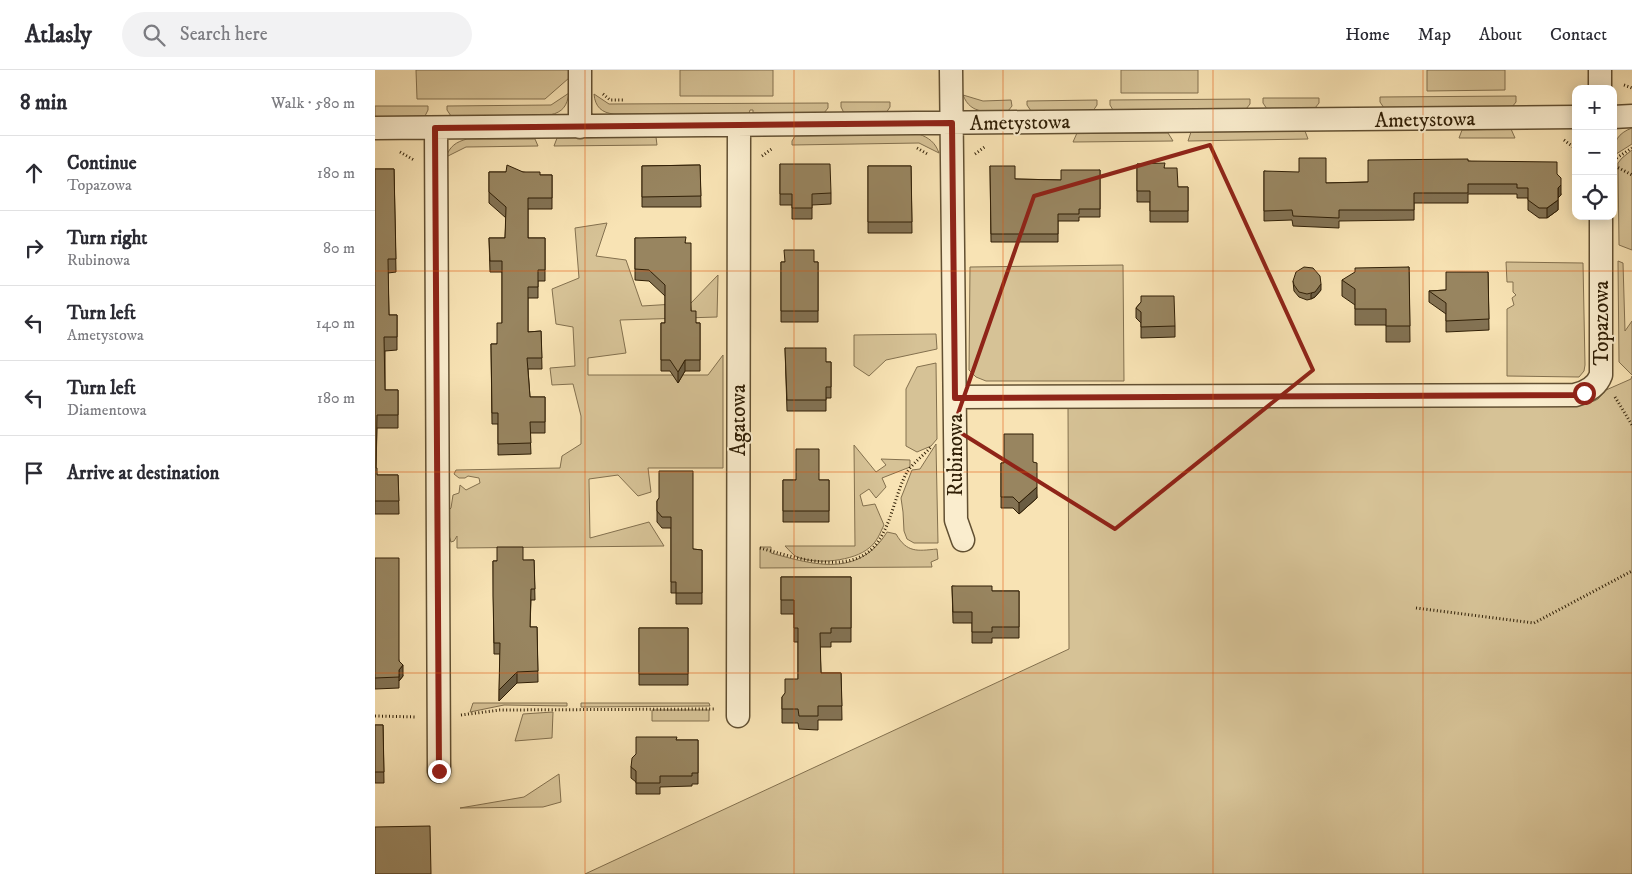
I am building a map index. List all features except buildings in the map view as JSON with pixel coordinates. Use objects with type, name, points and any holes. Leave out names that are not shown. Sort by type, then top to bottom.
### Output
[{"type":"street","name":"Rubinowa","points":[[951,70],[956,520],[963,540]]},
{"type":"street","points":[[1600,70],[1600,85]]},
{"type":"street","points":[[580,78],[580,126]]},
{"type":"street","points":[[1617,117],[1632,116]]},
{"type":"street","name":"Ametystowa","points":[[375,128],[1572,117]]},
{"type":"street","name":"Agatowa","points":[[738,716],[739,125]]},
{"type":"street","points":[[435,128],[439,771]]},
{"type":"street","name":"Topazowa","points":[[955,398],[1575,395],[1584,393],[1593,387],[1601,375],[1601,220]]},
{"type":"path","points":[[580,78],[610,100],[630,100]]},
{"type":"path","points":[[760,158],[773,148]]},
{"type":"path","points":[[909,148],[919,148],[931,156]]},
{"type":"path","points":[[1617,157],[1632,148]]},
{"type":"path","points":[[391,151],[399,151],[420,164]]},
{"type":"path","points":[[1617,167],[1632,175]]},
{"type":"path","points":[[1601,375],[1632,425]]},
{"type":"path","points":[[755,547],[799,559],[825,562],[848,561],[864,554],[879,540],[908,472],[935,443]]},
{"type":"path","points":[[1416,608],[1534,623],[1632,571]]},
{"type":"path","points":[[375,716],[438,718],[500,710],[715,708]]},
{"type":"highlighted area","points":[[1210,145],[1313,370],[1115,529],[953,428],[1034,196]]},
{"type":"shaded area","points":[[416,70],[569,70],[569,78],[545,99],[417,99]]},
{"type":"shaded area","points":[[680,70],[773,70],[773,96],[680,96]]},
{"type":"shaded area","points":[[1121,70],[1198,70],[1198,93],[1121,93]]},
{"type":"shaded area","points":[[1427,70],[1505,70],[1505,90],[1427,91]]},
{"type":"shaded area","points":[[569,93],[564,108],[550,115],[451,116],[447,110],[447,106],[551,105]]},
{"type":"shaded area","points":[[594,94],[609,104],[828,103],[828,108],[824,113],[753,113],[753,110],[750,110],[749,114],[614,114],[606,112],[598,106]]},
{"type":"shaded area","points":[[963,95],[983,101],[1011,100],[1012,106],[1008,111],[981,111],[966,102]]},
{"type":"shaded area","points":[[1516,96],[1516,102],[1512,107],[1384,108],[1380,102],[1380,97]]},
{"type":"shaded area","points":[[1263,98],[1319,98],[1319,103],[1315,108],[1267,109],[1263,103]]},
{"type":"shaded area","points":[[1250,99],[1250,104],[1246,109],[1113,110],[1110,105],[1110,100]]},
{"type":"shaded area","points":[[1097,100],[1097,105],[1093,111],[1031,111],[1027,105],[1027,101]]},
{"type":"shaded area","points":[[841,102],[890,102],[890,107],[886,113],[844,113]]},
{"type":"shaded area","points":[[375,106],[428,106],[428,110],[425,116],[375,117]]},
{"type":"shaded area","points":[[1632,128],[1632,144],[1617,153],[1617,139]]},
{"type":"shaded area","points":[[1511,129],[1515,138],[1459,138],[1462,130]]},
{"type":"shaded area","points":[[1305,131],[1308,139],[1188,141],[1191,132]]},
{"type":"shaded area","points":[[1077,133],[1168,133],[1173,141],[1073,142]]},
{"type":"shaded area","points":[[919,134],[931,141],[939,153],[919,143],[792,145],[795,136]]},
{"type":"shaded area","points":[[656,137],[657,145],[554,146],[557,138]]},
{"type":"shaded area","points":[[467,139],[535,139],[538,146],[466,147],[446,157],[454,145]]},
{"type":"shaded area","points":[[1632,150],[1632,250],[1619,245],[1618,163]]},
{"type":"shaded area","points":[[607,223],[596,256],[626,260],[642,306],[691,303],[718,275],[717,317],[620,320],[626,353],[588,358],[588,375],[708,375],[723,355],[723,468],[648,468],[651,492],[638,496],[618,475],[589,479],[590,538],[649,522],[664,546],[457,548],[457,536],[451,542],[443,516],[451,508],[453,495],[459,493],[460,485],[466,490],[480,483],[479,478],[468,476],[459,478],[454,474],[456,470],[560,468],[562,456],[581,444],[581,416],[573,384],[552,385],[550,368],[575,366],[573,327],[556,324],[552,289],[579,278],[575,228]]},
{"type":"shaded area","points":[[1618,261],[1623,263],[1625,331],[1632,321],[1632,375],[1619,362]]},
{"type":"shaded area","points":[[1506,262],[1583,263],[1585,365],[1584,371],[1579,377],[1507,376],[1507,309],[1514,305],[1512,298],[1516,295],[1513,292],[1513,282],[1507,282]]},
{"type":"shaded area","points":[[1123,265],[1124,381],[986,381],[976,377],[969,370],[970,267]]},
{"type":"shaded area","points":[[936,334],[937,349],[886,360],[869,376],[854,366],[854,335]]},
{"type":"shaded area","points":[[936,363],[937,439],[931,446],[917,452],[906,446],[906,389],[917,367]]},
{"type":"shaded area","points":[[1632,376],[1632,874],[585,874],[1069,649],[1068,407],[1582,403],[1598,399],[1606,390],[1631,379]]},
{"type":"shaded area","points":[[936,444],[938,543],[914,543],[907,539],[904,531],[901,498],[912,470],[920,469]]},
{"type":"shaded area","points":[[854,445],[876,472],[886,465],[881,459],[910,460],[910,467],[882,478],[886,487],[876,498],[869,489],[860,495],[863,506],[875,504],[884,525],[880,534],[869,548],[845,559],[814,561],[797,557],[785,546],[855,546]]},
{"type":"shaded area","points":[[887,532],[896,534],[904,545],[909,548],[918,550],[937,549],[938,559],[931,562],[932,567],[760,568],[760,547],[771,547],[771,553],[803,561],[835,564],[849,562],[863,556],[876,547]]},
{"type":"shaded area","points":[[473,703],[567,703],[567,706],[504,705],[470,712]]},
{"type":"shaded area","points":[[581,703],[709,703],[710,706],[581,707]]},
{"type":"shaded area","points":[[652,710],[709,710],[709,721],[652,721]]},
{"type":"shaded area","points":[[553,712],[552,738],[515,741],[523,714]]},
{"type":"shaded area","points":[[559,774],[561,802],[543,807],[460,808],[524,797]]},
{"type":"route","points":[[439,771],[435,128],[952,123],[955,398],[1575,395],[1584,393]]}]
